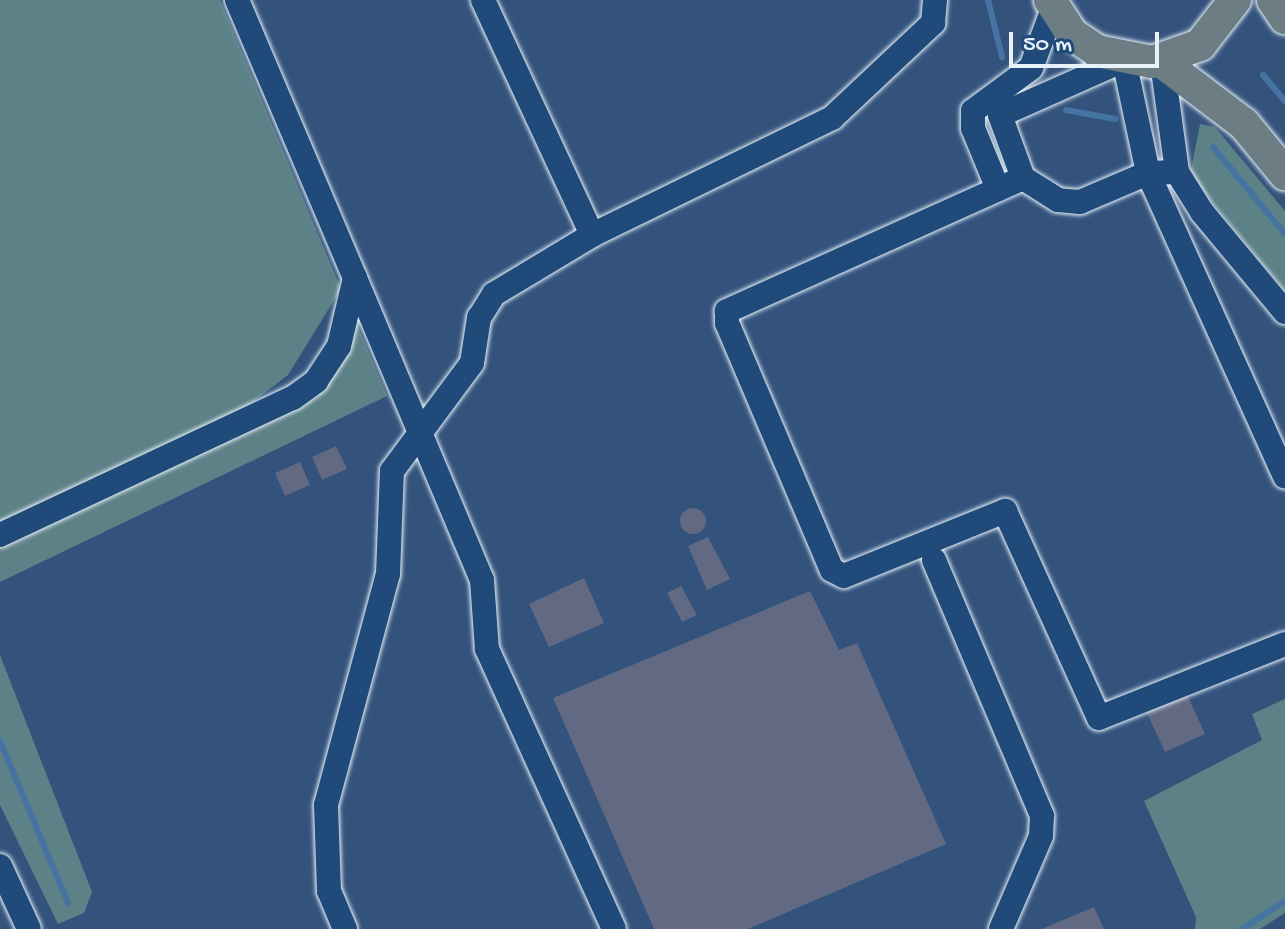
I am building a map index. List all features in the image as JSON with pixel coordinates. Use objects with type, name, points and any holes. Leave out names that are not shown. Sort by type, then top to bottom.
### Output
[{"type":"main road","points":[[1052,4],[1072,34],[1124,60],[1162,62],[1200,45],[1235,0]]},
{"type":"main road","points":[[1273,0],[1285,18]]},
{"type":"main road","points":[[1162,62],[1244,124],[1285,174]]},
{"type":"lane","points":[[237,0],[482,580],[487,649],[614,929]]},
{"type":"lane","points":[[483,0],[592,235]]},
{"type":"lane","points":[[345,929],[329,891],[326,805],[388,574],[392,471],[418,428],[450,399],[472,363],[479,318],[494,294],[592,235],[832,118],[933,23],[935,0]]},
{"type":"lane","points":[[998,189],[972,117],[977,104],[1019,82],[1031,68],[1052,4]]},
{"type":"lane","points":[[1177,172],[1148,173],[1080,202],[1044,196],[1023,178],[1000,126],[1002,112],[1124,60],[1148,173],[1285,477]]},
{"type":"lane","points":[[1162,62],[1177,172],[1202,212],[1285,312]]},
{"type":"lane","points":[[1023,178],[727,311],[727,323],[837,577],[1005,511],[1099,718],[1285,644]]},
{"type":"lane","points":[[1170,227],[1202,212]]},
{"type":"lane","points":[[0,535],[293,398],[316,381],[339,346],[355,278]]},
{"type":"lane","points":[[934,560],[1042,816],[1041,836],[1001,929]]},
{"type":"lane","points":[[0,866],[29,929]]},
{"type":"green space","points":[[0,0],[220,0],[341,289],[288,375],[245,408],[0,524]]},
{"type":"green space","points":[[1200,124],[1215,127],[1285,211],[1285,291],[1190,175]]},
{"type":"green space","points":[[357,324],[387,396],[0,582],[0,543],[260,423]]},
{"type":"green space","points":[[0,655],[92,892],[84,913],[58,924],[0,805]]},
{"type":"green space","points":[[1285,699],[1285,913],[1260,929],[1195,929],[1196,917],[1144,801],[1262,740],[1252,714]]},
{"type":"building","points":[[336,446],[347,469],[322,480],[312,457]]},
{"type":"building","points":[[300,462],[310,485],[285,496],[275,473]]},
{"type":"building","points":[[693,508],[702,512],[706,521],[702,530],[693,534],[684,530],[680,521],[684,512]]},
{"type":"building","points":[[708,537],[730,579],[707,590],[688,546]]},
{"type":"building","points":[[584,578],[604,623],[549,647],[529,604]]},
{"type":"building","points":[[681,586],[697,615],[682,622],[667,593]]},
{"type":"building","points":[[810,591],[839,650],[857,643],[946,844],[748,929],[654,929],[553,698]]},
{"type":"building","points":[[1178,675],[1205,734],[1165,752],[1137,692]]},
{"type":"building","points":[[1094,907],[1104,929],[1042,929]]},
{"type":"waterway","points":[[988,0],[1002,57]]},
{"type":"waterway","points":[[1263,75],[1285,101]]},
{"type":"waterway","points":[[1066,110],[1115,119]]},
{"type":"waterway","points":[[1213,147],[1285,234]]},
{"type":"waterway","points":[[0,741],[68,903]]},
{"type":"waterway","points":[[1242,929],[1285,901]]}]
